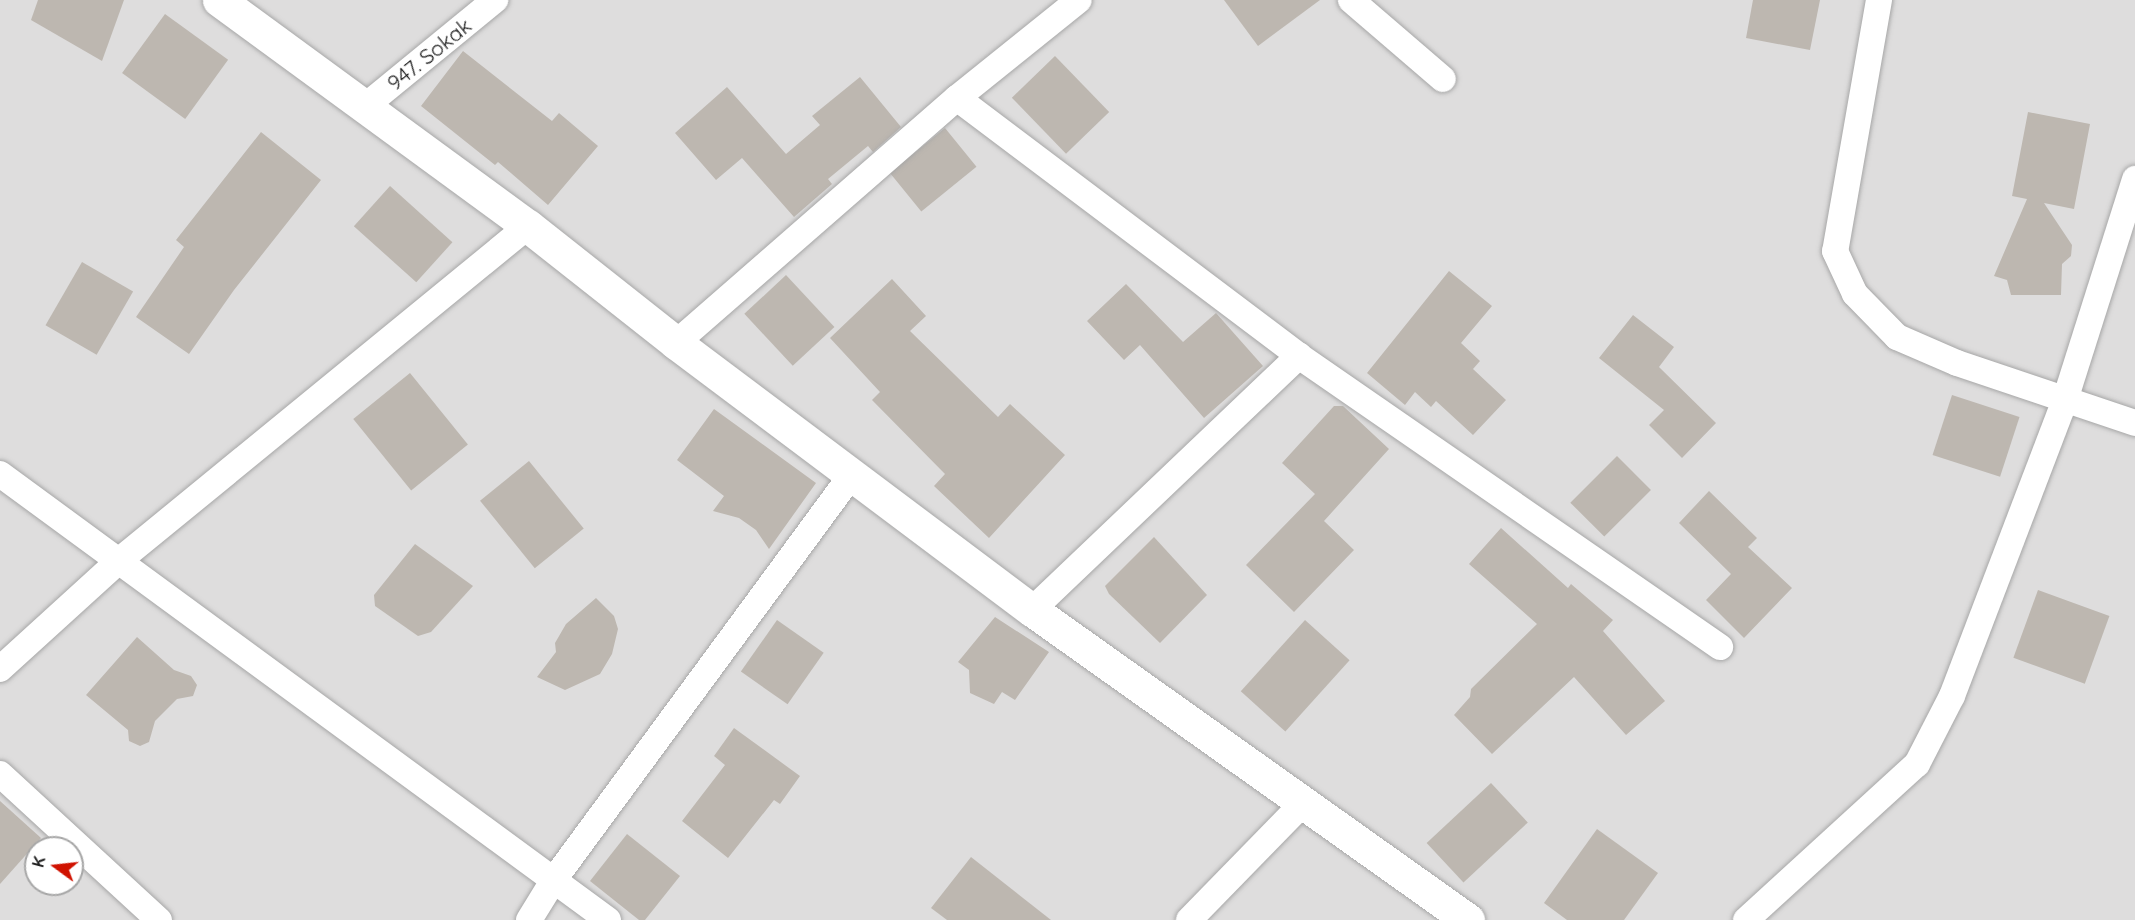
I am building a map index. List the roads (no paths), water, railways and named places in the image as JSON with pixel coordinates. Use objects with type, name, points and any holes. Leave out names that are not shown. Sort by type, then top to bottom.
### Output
[{"type":"street","points":[[219,0],[363,108],[528,226],[676,343],[853,473],[1032,610],[1467,920]]},
{"type":"street","name":"947. Sokak","points":[[363,108],[495,0]]},
{"type":"street","points":[[676,343],[957,98],[1079,0]]},
{"type":"street","points":[[1352,0],[1443,79]]},
{"type":"street","points":[[1879,0],[1834,251],[1855,294],[1897,337],[1957,363],[2135,423]]},
{"type":"street","points":[[957,98],[1299,356],[1720,647]]},
{"type":"street","points":[[1746,920],[1917,764],[1952,696],[2065,400],[2135,179]]},
{"type":"street","points":[[0,669],[121,559],[528,226]]},
{"type":"street","points":[[1032,610],[1299,356]]},
{"type":"street","points":[[529,920],[554,881],[853,473]]},
{"type":"street","points":[[0,474],[121,559],[608,920]]},
{"type":"street","points":[[0,774],[159,920]]},
{"type":"street","points":[[1189,920],[1304,802]]}]
